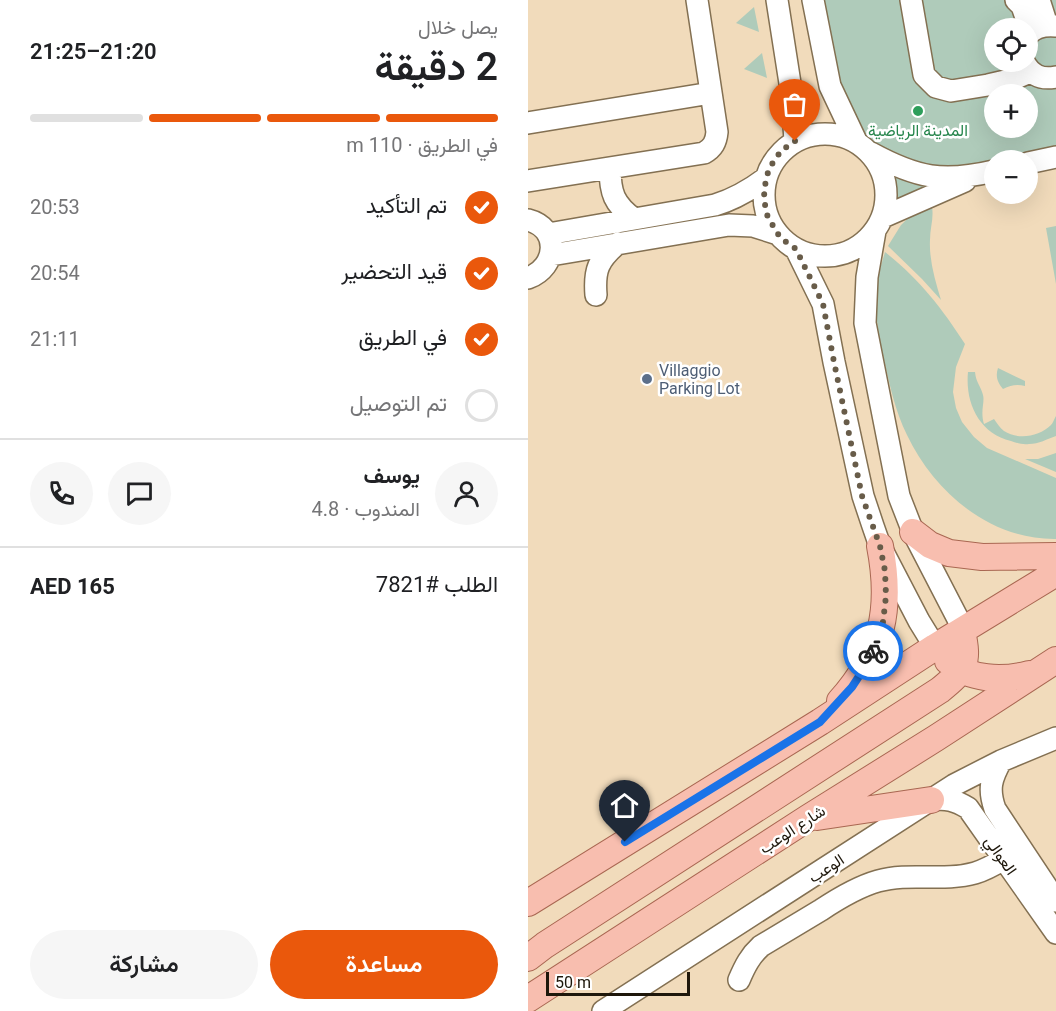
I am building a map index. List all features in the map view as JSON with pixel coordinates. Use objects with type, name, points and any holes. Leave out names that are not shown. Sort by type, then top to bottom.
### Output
[{"type":"main road","points":[[913,532],[930,545],[949,553],[982,557],[1056,556]]},
{"type":"main road","points":[[820,722],[852,687],[875,646],[883,622],[886,596],[885,571],[880,546]]},
{"type":"main road","points":[[528,903],[1056,573]]},
{"type":"main road","points":[[528,958],[929,698],[962,669],[965,645],[962,631]]},
{"type":"main road","points":[[935,647],[952,664],[983,677],[1006,679],[1046,666]]},
{"type":"main road","name":"شارع الوعب","points":[[528,999],[1046,666]]},
{"type":"main road","points":[[808,818],[931,800]]},
{"type":"street","points":[[528,181],[704,153],[710,149],[717,132],[697,0]]},
{"type":"street","points":[[777,0],[792,96],[795,141]]},
{"type":"street","points":[[813,0],[830,86],[863,147],[879,164],[885,177],[887,197],[867,278],[865,323],[899,496],[913,532],[962,631]]},
{"type":"street","points":[[818,29],[827,0]]},
{"type":"street","points":[[911,0],[924,75],[936,87],[951,92],[1014,79],[1022,72]]},
{"type":"street","points":[[1016,0],[1040,30]]},
{"type":"street","points":[[1038,0],[1040,30]]},
{"type":"street","points":[[1033,72],[1045,79],[1056,77]]},
{"type":"street","points":[[528,123],[711,93]]},
{"type":"street","points":[[984,173],[952,178],[918,174],[901,168],[836,134],[815,134],[795,141],[781,151],[770,167],[764,196],[766,213],[778,234],[796,249],[813,255],[830,256],[847,252],[863,243],[879,224],[984,174]]},
{"type":"street","points":[[1038,162],[1056,157]]},
{"type":"street","points":[[609,168],[613,195],[618,204],[634,219]]},
{"type":"street","points":[[548,234],[715,205],[742,195],[766,178]]},
{"type":"street","points":[[528,220],[542,227],[548,234],[551,244],[548,263],[542,270],[528,278]]},
{"type":"street","points":[[551,255],[729,225],[753,226],[778,234]]},
{"type":"street","points":[[597,295],[595,280],[599,266],[606,253],[618,243]]},
{"type":"street","points":[[796,249],[823,304],[862,496],[880,546],[935,647]]},
{"type":"street","name":"الوعب","points":[[603,1011],[969,777],[1001,760],[1056,738]]},
{"type":"street","name":"العوالي","points":[[1001,760],[994,772],[991,784],[991,797],[995,809],[1056,901]]},
{"type":"street","name":"العوالي","points":[[931,800],[944,798],[957,801],[968,808],[1056,933]]},
{"type":"street","points":[[739,980],[746,964],[761,946],[856,889],[880,880],[897,877],[973,874],[1004,859]]},
{"type":"green space","name":"المدينة الرياضية","points":[[814,0],[1056,0],[1056,157],[1038,159],[1038,150],[984,150],[984,175],[883,217],[887,197],[879,164],[856,141]]},
{"type":"green space","points":[[754,7],[759,32],[736,23]]},
{"type":"green space","points":[[762,53],[767,78],[744,69]]},
{"type":"green space","points":[[922,205],[932,207],[930,255],[941,300],[888,246],[901,225]]},
{"type":"green space","points":[[1056,226],[1056,284],[1046,228]]},
{"type":"green space","points":[[885,252],[929,295],[965,344],[956,367],[953,392],[962,422],[987,448],[1056,478],[1056,539],[1032,537],[987,522],[949,493],[918,456],[896,408],[879,333],[876,288]]},
{"type":"green space","points":[[998,368],[1025,381],[1025,386],[1014,385],[1003,389],[998,380]]},
{"type":"green space","points":[[968,372],[975,372],[982,392],[984,424],[994,419],[1003,430],[1010,434],[1028,436],[1046,429],[1056,416],[1056,436],[1036,443],[1024,444],[1000,437],[990,431],[976,415],[972,405]]},
{"type":"green space","points":[[1056,453],[1056,472],[1025,459],[1038,459]]},
{"type":"way so far","points":[[795,141],[781,151],[770,167],[764,196],[766,213],[778,234],[796,249],[823,304],[862,496],[880,546],[885,571],[886,596],[883,622],[873,651]]},
{"type":"place","name":"المدينة الرياضية","points":[[918,111]]},
{"type":"place","name":"Villaggio Parking Lot","points":[[647,379]]},
{"type":"route","points":[[625,842],[820,722],[852,687],[873,651]]}]
